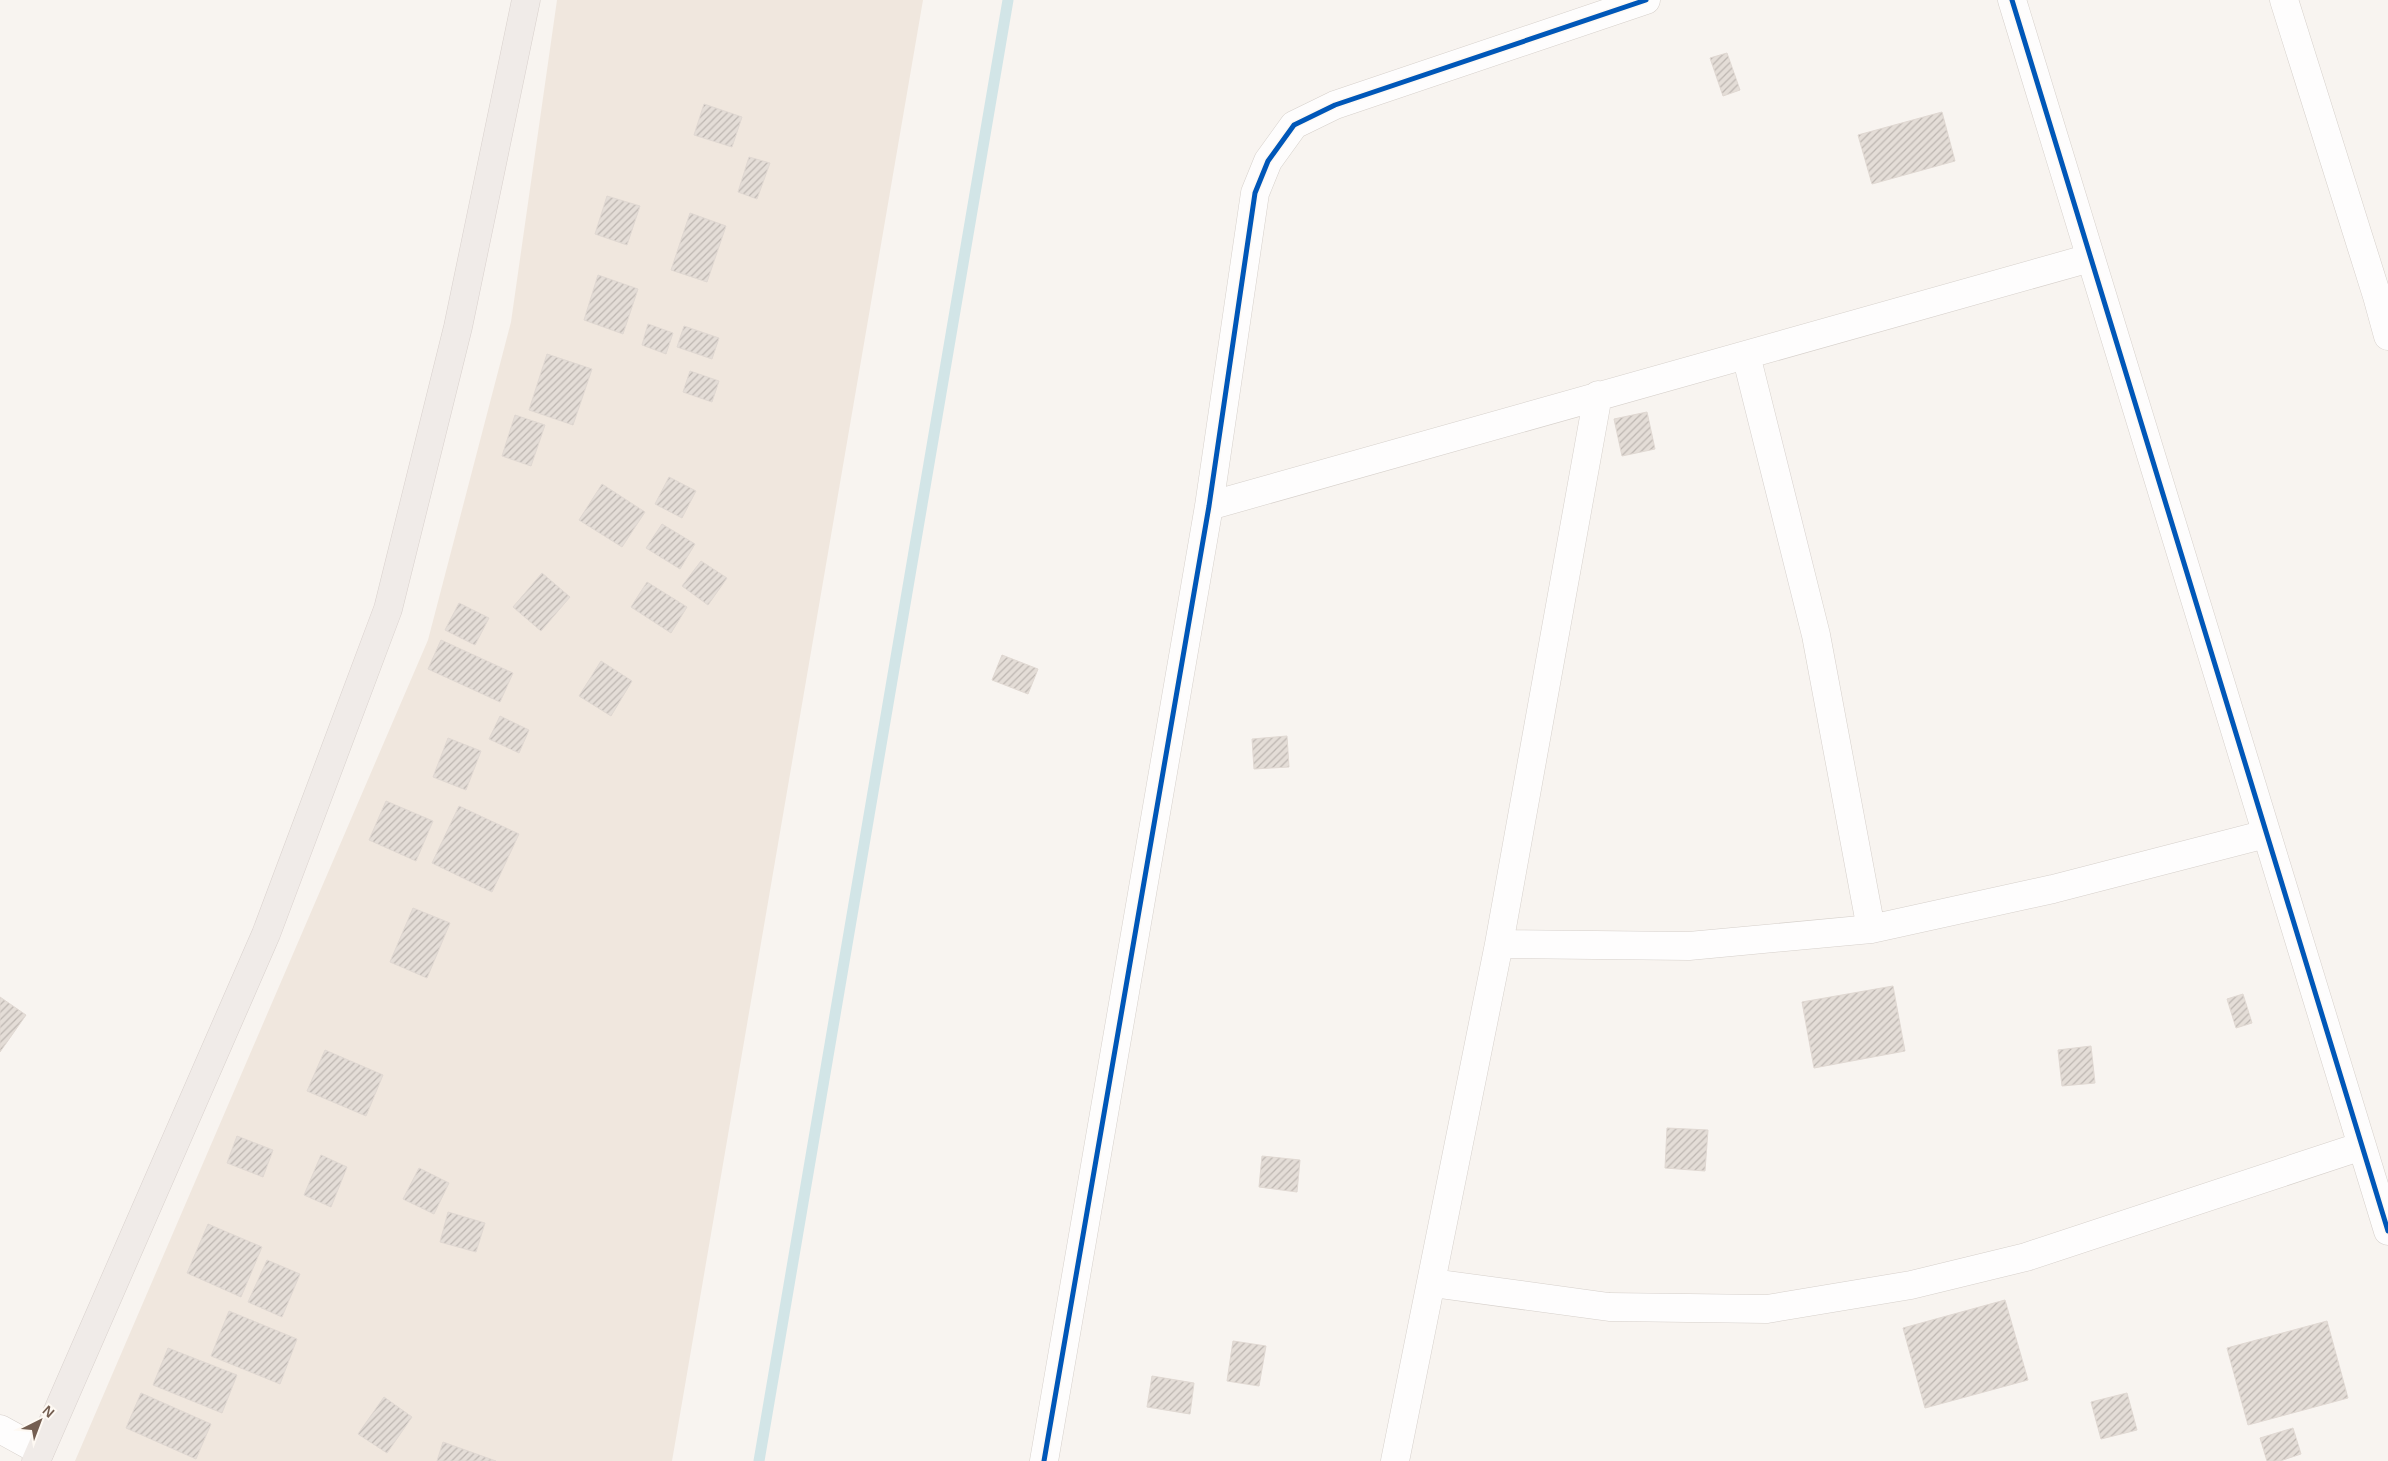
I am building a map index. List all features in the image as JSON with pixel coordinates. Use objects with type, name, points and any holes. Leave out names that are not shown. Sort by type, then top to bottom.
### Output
[{"type":"highway","points":[[38,1456],[266,934],[388,609],[458,327],[526,0]]},
{"type":"street","points":[[1044,1461],[1209,506],[1255,193],[1268,160],[1294,125],[1335,105],[1646,0]]},
{"type":"street","points":[[2012,0],[2388,1231]]},
{"type":"street","points":[[2284,0],[2383,289],[2388,336]]},
{"type":"street","points":[[1209,506],[2090,258]]},
{"type":"street","points":[[1746,355],[1816,635],[1871,929]]},
{"type":"street","points":[[1395,1461],[1499,944],[1598,395]]},
{"type":"street","points":[[1499,944],[1689,946],[1871,929],[2053,889],[2266,834]]},
{"type":"street","points":[[1432,1282],[1609,1307],[1767,1309],[1912,1285],[2026,1257],[2362,1146]]},
{"type":"street","points":[[0,1429],[38,1456]]},
{"type":"shaded area","points":[[557,0],[923,0],[672,1461],[75,1461],[428,640],[511,322]]},
{"type":"building","points":[[1727,53],[1740,90],[1723,96],[1710,58]]},
{"type":"building","points":[[704,104],[742,117],[732,147],[694,135]]},
{"type":"building","points":[[1942,112],[1955,161],[1872,184],[1858,135]]},
{"type":"building","points":[[749,157],[770,163],[757,199],[738,192]]},
{"type":"building","points":[[607,196],[640,206],[627,245],[595,234]]},
{"type":"building","points":[[690,213],[726,226],[707,282],[671,270]]},
{"type":"building","points":[[598,275],[638,289],[623,334],[584,320]]},
{"type":"building","points":[[648,324],[673,333],[666,354],[642,345]]},
{"type":"building","points":[[684,326],[719,338],[712,359],[677,347]]},
{"type":"building","points":[[547,354],[592,369],[573,425],[529,410]]},
{"type":"building","points":[[690,371],[719,381],[712,402],[683,392]]},
{"type":"building","points":[[1647,412],[1655,449],[1622,456],[1614,419]]},
{"type":"building","points":[[515,415],[545,425],[531,466],[502,456]]},
{"type":"building","points":[[669,477],[696,491],[682,518],[655,504]]},
{"type":"building","points":[[602,484],[645,512],[622,547],[579,520]]},
{"type":"building","points":[[662,524],[695,544],[680,569],[646,548]]},
{"type":"building","points":[[701,561],[727,578],[708,605],[682,586]]},
{"type":"building","points":[[542,573],[570,597],[541,631],[513,607]]},
{"type":"building","points":[[647,582],[687,607],[671,633],[631,607]]},
{"type":"building","points":[[459,603],[489,618],[475,645],[445,630]]},
{"type":"building","points":[[441,640],[513,673],[500,702],[428,669]]},
{"type":"building","points":[[1002,655],[1038,669],[1028,694],[992,680]]},
{"type":"building","points":[[601,661],[632,681],[611,716],[579,696]]},
{"type":"building","points":[[500,716],[529,730],[519,753],[489,739]]},
{"type":"building","points":[[1287,736],[1289,767],[1254,769],[1252,739]]},
{"type":"building","points":[[448,738],[481,751],[466,790],[433,777]]},
{"type":"building","points":[[386,801],[433,821],[416,861],[369,840]]},
{"type":"building","points":[[459,806],[519,834],[492,892],[432,863]]},
{"type":"building","points":[[413,908],[450,923],[427,978],[390,962]]},
{"type":"building","points":[[1893,986],[1905,1051],[1814,1068],[1802,1002]]},
{"type":"building","points":[[2243,994],[2252,1023],[2236,1028],[2227,999]]},
{"type":"building","points":[[0,997],[26,1015],[0,1052]]},
{"type":"building","points":[[2091,1046],[2095,1083],[2062,1086],[2058,1050]]},
{"type":"building","points":[[325,1050],[383,1075],[366,1116],[307,1091]]},
{"type":"building","points":[[1667,1128],[1708,1130],[1705,1171],[1665,1168]]},
{"type":"building","points":[[237,1136],[273,1150],[263,1177],[227,1163]]},
{"type":"building","points":[[321,1155],[347,1167],[331,1207],[304,1195]]},
{"type":"building","points":[[1262,1156],[1300,1160],[1297,1192],[1259,1187]]},
{"type":"building","points":[[419,1168],[449,1183],[434,1214],[403,1199]]},
{"type":"building","points":[[448,1212],[485,1223],[476,1252],[440,1242]]},
{"type":"building","points":[[208,1224],[262,1247],[241,1297],[187,1273]]},
{"type":"building","points":[[267,1260],[300,1274],[282,1317],[248,1302]]},
{"type":"building","points":[[2005,1300],[2028,1380],[1925,1408],[1903,1328]]},
{"type":"building","points":[[229,1311],[297,1339],[280,1384],[211,1356]]},
{"type":"building","points":[[2327,1321],[2348,1398],[2248,1425],[2227,1348]]},
{"type":"building","points":[[1233,1341],[1266,1346],[1259,1386],[1227,1381]]},
{"type":"building","points":[[168,1348],[237,1375],[222,1413],[153,1385]]},
{"type":"building","points":[[1152,1376],[1194,1383],[1190,1414],[1147,1407]]},
{"type":"building","points":[[141,1393],[211,1424],[196,1459],[126,1428]]},
{"type":"building","points":[[2127,1393],[2137,1430],[2101,1439],[2091,1402]]},
{"type":"building","points":[[384,1397],[412,1417],[387,1453],[358,1434]]},
{"type":"building","points":[[2293,1428],[2301,1454],[2280,1461],[2267,1461],[2260,1438]]},
{"type":"building","points":[[443,1442],[496,1461],[437,1461]]},
{"type":"waterway","points":[[759,1461],[1008,0]]},
{"type":"cycle path","points":[[1044,1461],[1209,506],[1255,193],[1268,161],[1294,125],[1335,105],[1646,0]]},
{"type":"cycle path","points":[[2012,0],[2388,1231]]}]
